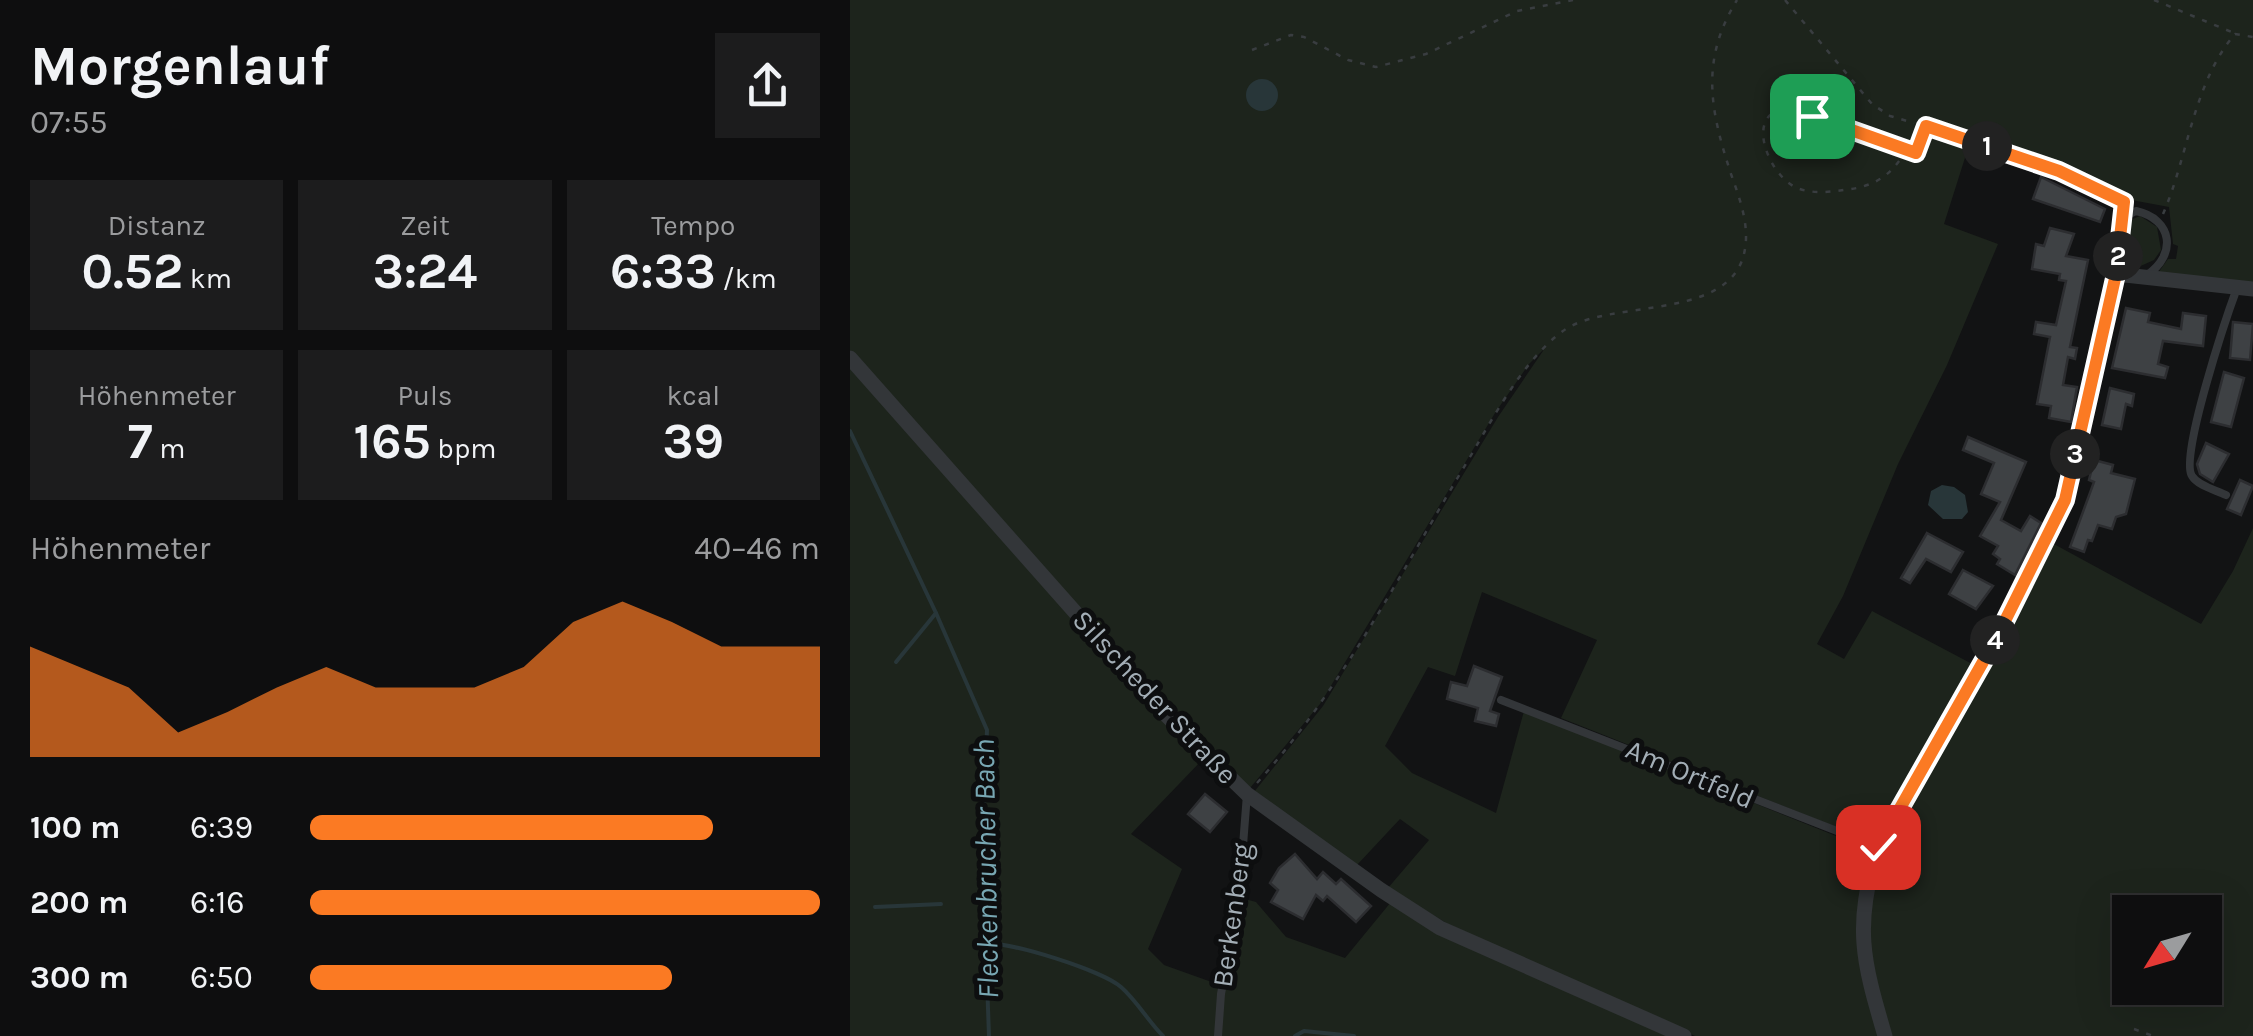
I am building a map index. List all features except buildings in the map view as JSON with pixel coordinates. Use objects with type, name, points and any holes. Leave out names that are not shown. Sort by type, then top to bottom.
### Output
[{"type":"street","points":[[1885,1036],[1862,944],[1868,882],[1878,847],[1996,639],[2065,500],[2116,274],[2124,202],[2059,171],[1926,126]]},
{"type":"street","points":[[2116,274],[2245,289]]},
{"type":"street","name":"Silscheder Straße","points":[[850,358],[1168,716],[1246,794],[1440,928],[1684,1036]]},
{"type":"lane","points":[[2122,218],[2136,211],[2158,220],[2166,232],[2166,250],[2158,268],[2142,278]]},
{"type":"lane","points":[[2226,494],[2194,480],[2189,473],[2189,450],[2221,330],[2245,289]]},
{"type":"lane","name":"Am Ortfeld","points":[[1501,700],[1878,847]]},
{"type":"lane","name":"Berkenberg","points":[[1218,1036],[1221,994],[1239,897],[1246,794]]},
{"type":"path","points":[[1252,50],[1292,35],[1304,37],[1348,60],[1376,67],[1426,54],[1518,11],[1573,0]]},
{"type":"path","points":[[1246,794],[1321,705],[1496,414],[1529,366],[1563,330],[1592,317],[1661,308],[1734,278],[1748,238],[1710,84],[1721,26],[1737,0]]},
{"type":"path","points":[[1786,0],[1872,104],[1890,116],[1926,126],[1916,153],[1790,109],[1778,109],[1769,116],[1764,128],[1764,150],[1772,167],[1801,190],[1840,191],[1880,182],[1906,150]]},
{"type":"path","points":[[2154,0],[2235,34],[2253,36]]},
{"type":"path","points":[[2158,220],[2165,212],[2199,104],[2225,46],[2235,34]]},
{"type":"path","points":[[2134,1029],[2153,1036]]},
{"type":"shaded area","points":[[850,0],[2253,0],[2253,283],[2158,273],[2168,259],[2176,259],[2178,246],[2173,244],[2169,207],[2126,199],[1970,142],[1944,224],[1998,244],[1843,596],[1817,644],[1844,659],[1872,611],[1976,666],[1874,842],[1561,718],[1597,640],[1482,592],[1455,676],[1428,667],[1385,746],[1412,773],[1496,813],[1524,711],[1871,850],[1859,900],[1879,1036],[1695,1036],[1448,924],[1388,888],[1429,840],[1400,819],[1357,865],[1254,792],[1323,706],[1498,417],[1545,348],[1495,413],[1320,704],[1250,788],[1172,711],[850,350]]},
{"type":"shaded area","points":[[1262,79],[1274,83],[1278,95],[1274,107],[1262,111],[1250,107],[1246,95],[1250,83]]},
{"type":"shaded area","points":[[2140,216],[2157,227],[2161,250],[2154,260],[2136,268],[2123,263],[2128,221]]},
{"type":"shaded area","points":[[850,365],[1203,759],[1131,834],[1182,869],[1148,949],[1164,965],[1220,985],[1216,1036],[850,1036]]},
{"type":"shaded area","points":[[1942,485],[1965,495],[1968,512],[1962,519],[1943,519],[1928,505],[1931,491]]},
{"type":"shaded area","points":[[2253,528],[2253,1036],[1889,1036],[1869,953],[1871,897],[1882,851],[2052,543],[2201,624]]},
{"type":"shaded area","points":[[1241,898],[1256,902],[1286,937],[1345,958],[1391,902],[1668,1036],[1221,1036],[1223,993]]},
{"type":"waterway","name":"Fleckenbrucher Bach","points":[[850,431],[987,730],[982,843],[989,1036]]},
{"type":"waterway","points":[[896,662],[936,613]]},
{"type":"waterway","points":[[875,907],[941,904]]},
{"type":"waterway","points":[[986,944],[1035,952],[1111,980],[1163,1036]]},
{"type":"waterway","points":[[1295,1036],[1304,1031],[1354,1036]]},
{"type":"route","points":[[1812,116],[1916,153],[1926,126],[2059,171],[2124,202],[2116,274],[2065,500],[1996,639],[1878,847]]}]
